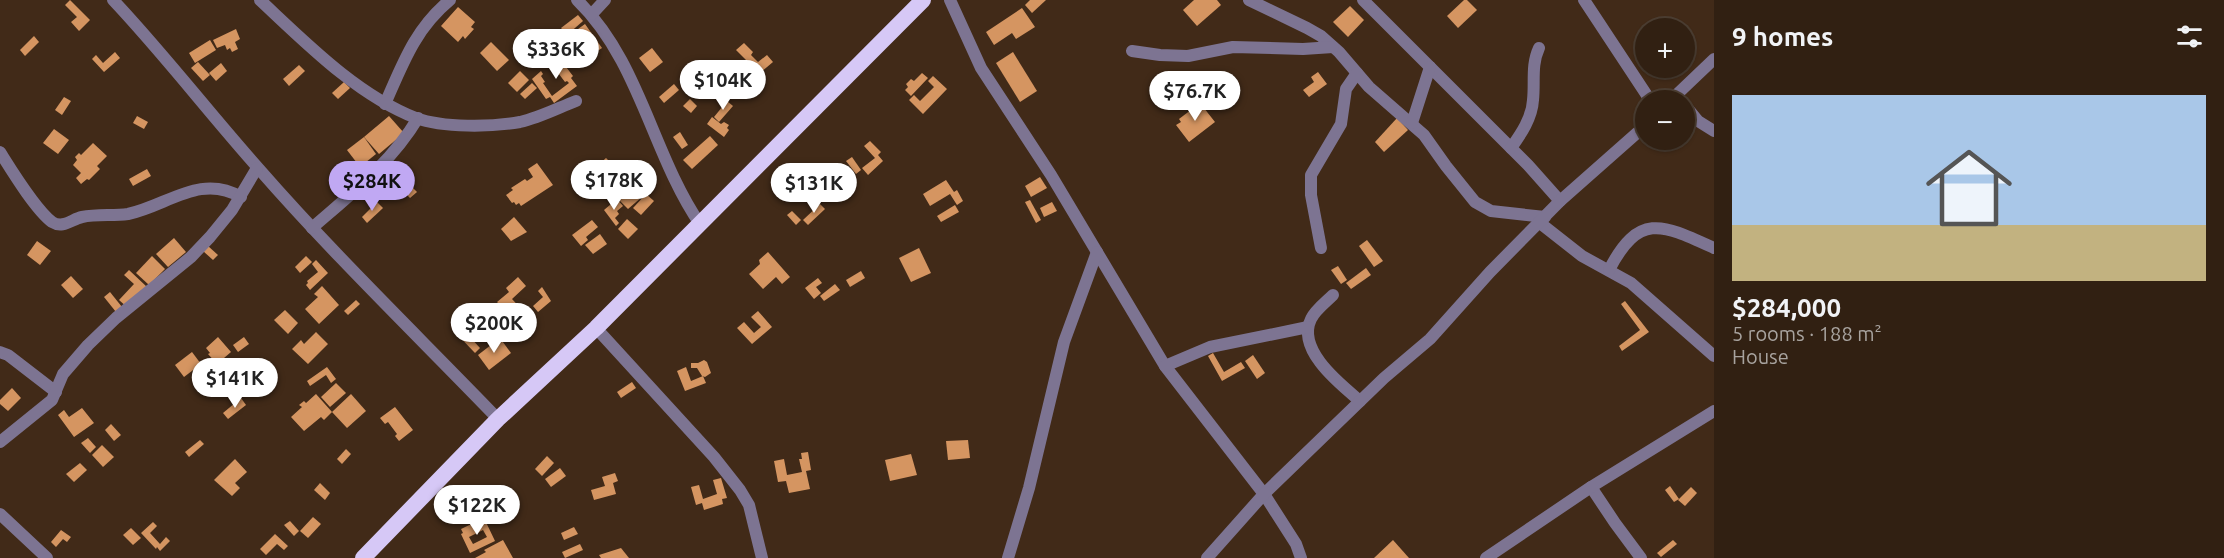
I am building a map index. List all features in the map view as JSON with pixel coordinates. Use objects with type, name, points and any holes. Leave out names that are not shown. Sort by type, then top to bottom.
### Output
[{"type":"highway","points":[[371,555],[498,419],[597,328],[923,0]]},
{"type":"street","points":[[113,0],[257,168],[312,228],[498,419]]},
{"type":"street","points":[[260,0],[310,47],[385,104],[418,118],[456,125],[521,122],[576,100]]},
{"type":"street","points":[[385,104],[423,26],[450,0]]},
{"type":"street","points":[[577,0],[592,14],[630,77],[658,146],[686,203],[700,224]]},
{"type":"street","points":[[592,14],[605,0]]},
{"type":"street","points":[[950,0],[981,68],[1051,175],[1165,366],[1264,494],[1286,526],[1301,558]]},
{"type":"street","points":[[1249,0],[1307,28],[1333,47],[1369,87],[1424,135],[1475,202],[1491,211],[1543,220],[1570,248],[1631,283],[1714,356]]},
{"type":"street","points":[[1363,0],[1512,148],[1560,201]]},
{"type":"street","points":[[1584,0],[1643,90]]},
{"type":"street","points":[[1132,51],[1188,56],[1233,47],[1303,49],[1333,47]]},
{"type":"street","points":[[1512,148],[1523,131],[1532,110],[1535,57],[1539,48]]},
{"type":"street","points":[[1687,90],[1714,58]]},
{"type":"street","points":[[1412,123],[1430,67]]},
{"type":"street","points":[[1321,248],[1311,195],[1311,175],[1341,123],[1346,89],[1357,73]]},
{"type":"street","points":[[312,228],[381,167],[400,147],[418,118]]},
{"type":"street","points":[[1695,118],[1714,131]]},
{"type":"street","points":[[1207,558],[1264,494],[1337,426],[1360,401],[1430,339],[1490,272],[1560,201],[1635,135]]},
{"type":"street","points":[[0,152],[44,213],[58,224],[64,225],[82,217],[129,213],[165,199],[204,188],[227,190],[241,197]]},
{"type":"street","points":[[1,437],[52,400],[63,374],[74,359],[116,318],[191,257],[241,197],[257,168]]},
{"type":"street","points":[[1609,270],[1626,243],[1634,234],[1645,228],[1662,228],[1714,248]]},
{"type":"street","points":[[1008,558],[1029,488],[1064,342],[1097,252]]},
{"type":"street","points":[[1333,295],[1311,317],[1308,337],[1326,372],[1360,401]]},
{"type":"street","points":[[1165,366],[1210,347],[1308,327]]},
{"type":"street","points":[[597,328],[714,457],[740,490],[749,505],[762,558]]},
{"type":"street","points":[[0,352],[8,355],[56,392]]},
{"type":"street","points":[[1486,558],[1714,411]]},
{"type":"street","points":[[1592,488],[1615,524],[1641,558]]},
{"type":"street","points":[[0,514],[47,558]]},
{"type":"building","points":[[70,0],[90,20],[79,31],[71,22],[77,17],[65,5]]},
{"type":"building","points":[[1030,0],[1046,0],[1032,13],[1025,5]]},
{"type":"building","points":[[1194,0],[1217,0],[1221,5],[1197,26],[1183,10]]},
{"type":"building","points":[[1464,0],[1467,0],[1477,10],[1458,28],[1447,16]]},
{"type":"building","points":[[1350,6],[1364,20],[1348,37],[1333,22]]},
{"type":"building","points":[[458,7],[475,22],[471,27],[474,29],[465,39],[463,36],[458,42],[441,26]]},
{"type":"building","points":[[1022,8],[1035,27],[1016,39],[1012,33],[994,45],[986,32]]},
{"type":"building","points":[[578,15],[583,21],[567,35],[561,28]]},
{"type":"building","points":[[585,24],[602,48],[584,60],[580,55],[591,47],[578,29]]},
{"type":"building","points":[[236,29],[240,39],[235,42],[238,49],[232,52],[230,48],[227,50],[225,45],[217,48],[213,40]]},
{"type":"building","points":[[34,36],[39,42],[25,56],[20,50]]},
{"type":"building","points":[[210,40],[216,50],[195,63],[189,53]]},
{"type":"building","points":[[491,42],[509,60],[497,71],[480,53]]},
{"type":"building","points":[[744,43],[753,52],[751,55],[758,62],[767,55],[773,62],[755,77],[749,70],[753,67],[736,50]]},
{"type":"building","points":[[652,48],[663,62],[650,72],[639,58]]},
{"type":"building","points":[[553,50],[573,76],[571,78],[577,86],[554,103],[550,97],[546,99],[532,79],[541,71],[545,82],[543,83],[552,96],[569,83],[565,82],[552,65],[556,62],[549,53]]},
{"type":"building","points":[[115,52],[120,58],[104,72],[92,59],[96,55],[103,63]]},
{"type":"building","points":[[1013,52],[1037,91],[1020,102],[996,63]]},
{"type":"building","points":[[545,54],[551,61],[544,68],[537,60]]},
{"type":"building","points":[[198,62],[210,75],[203,81],[191,68]]},
{"type":"building","points":[[221,63],[227,71],[216,81],[209,73]]},
{"type":"building","points":[[299,65],[305,71],[289,86],[283,79]]},
{"type":"building","points":[[520,71],[529,80],[517,92],[508,83]]},
{"type":"building","points":[[1318,72],[1327,84],[1309,97],[1303,90],[1314,82],[1311,77]]},
{"type":"building","points":[[922,73],[928,78],[911,96],[905,90],[908,87],[906,84],[911,79],[914,81]]},
{"type":"building","points":[[933,76],[947,89],[923,114],[909,100],[914,95],[920,101],[934,87],[928,81]]},
{"type":"building","points":[[344,82],[350,88],[338,99],[332,93]]},
{"type":"building","points":[[532,83],[537,88],[525,99],[520,94]]},
{"type":"building","points":[[674,84],[679,90],[664,103],[659,97]]},
{"type":"building","points":[[64,97],[71,101],[62,115],[55,110]]},
{"type":"building","points":[[690,99],[697,106],[691,113],[683,106]]},
{"type":"building","points":[[727,101],[733,106],[719,122],[714,117]]},
{"type":"building","points":[[1200,103],[1215,122],[1189,142],[1176,125],[1181,122],[1179,119]]},
{"type":"building","points":[[137,116],[148,122],[144,129],[133,123]]},
{"type":"building","points":[[389,116],[404,133],[379,154],[364,137]]},
{"type":"building","points":[[712,117],[721,124],[724,122],[729,125],[727,128],[729,130],[724,137],[707,124]]},
{"type":"building","points":[[1397,118],[1408,130],[1384,152],[1375,142]]},
{"type":"building","points":[[54,129],[69,140],[58,154],[43,143]]},
{"type":"building","points":[[680,132],[688,145],[682,149],[673,137]]},
{"type":"building","points":[[710,136],[718,145],[692,169],[683,160]]},
{"type":"building","points":[[364,137],[376,154],[360,167],[347,150]]},
{"type":"building","points":[[870,141],[881,152],[878,155],[883,161],[868,175],[862,168],[875,158],[864,146]]},
{"type":"building","points":[[93,143],[107,156],[97,166],[100,169],[89,180],[81,184],[76,178],[81,173],[73,165],[77,160],[75,157],[79,153],[81,155]]},
{"type":"building","points":[[852,157],[861,170],[856,174],[846,161]]},
{"type":"building","points":[[606,158],[612,164],[595,179],[589,173]]},
{"type":"building","points":[[537,163],[553,185],[521,206],[519,203],[516,205],[512,203],[506,195],[513,190],[511,188],[533,177],[528,169]]},
{"type":"building","points":[[147,169],[151,176],[133,186],[129,179]]},
{"type":"building","points":[[641,177],[654,187],[648,194],[636,184]]},
{"type":"building","points":[[1040,177],[1047,188],[1031,197],[1025,186]]},
{"type":"building","points":[[398,178],[406,186],[400,192],[392,184]]},
{"type":"building","points":[[946,180],[954,192],[957,190],[963,201],[957,205],[950,194],[930,206],[923,194]]},
{"type":"building","points":[[409,184],[417,192],[410,198],[403,191]]},
{"type":"building","points":[[634,187],[643,196],[628,209],[619,200]]},
{"type":"building","points":[[818,187],[826,196],[820,202],[811,193]]},
{"type":"building","points":[[646,194],[654,201],[641,215],[633,208]]},
{"type":"building","points":[[617,199],[623,206],[617,211],[619,214],[615,218],[619,223],[616,226],[604,210]]},
{"type":"building","points":[[1030,200],[1041,220],[1036,223],[1025,202]]},
{"type":"building","points":[[377,202],[383,208],[367,223],[362,217]]},
{"type":"building","points":[[1052,202],[1057,211],[1044,217],[1040,208]]},
{"type":"building","points":[[820,204],[825,209],[808,225],[803,220]]},
{"type":"building","points":[[955,205],[959,212],[941,222],[937,216]]},
{"type":"building","points":[[792,211],[801,220],[796,225],[787,215]]},
{"type":"building","points":[[514,217],[527,232],[511,241],[501,229]]},
{"type":"building","points":[[627,219],[638,229],[628,239],[618,229]]},
{"type":"building","points":[[592,220],[598,227],[586,237],[588,240],[581,246],[572,235]]},
{"type":"building","points":[[600,234],[607,244],[593,254],[585,245]]},
{"type":"building","points":[[174,238],[186,252],[168,267],[156,254]]},
{"type":"building","points":[[1367,240],[1383,261],[1374,267],[1359,246]]},
{"type":"building","points":[[37,241],[51,251],[40,265],[27,255]]},
{"type":"building","points":[[208,246],[218,255],[213,260],[203,251]]},
{"type":"building","points":[[919,248],[931,273],[911,282],[899,258]]},
{"type":"building","points":[[768,252],[790,277],[782,284],[776,277],[763,289],[749,274]]},
{"type":"building","points":[[152,256],[165,269],[149,285],[136,273]]},
{"type":"building","points":[[306,256],[312,262],[300,273],[295,267]]},
{"type":"building","points":[[316,260],[328,273],[310,290],[306,285],[307,281],[318,272],[312,264]]},
{"type":"building","points":[[1338,266],[1347,280],[1341,284],[1331,270]]},
{"type":"building","points":[[1366,268],[1371,275],[1351,289],[1346,283]]},
{"type":"building","points":[[129,270],[147,287],[128,308],[119,300],[134,284],[124,275]]},
{"type":"building","points":[[861,271],[865,278],[850,287],[846,280]]},
{"type":"building","points":[[71,276],[83,289],[73,298],[61,285]]},
{"type":"building","points":[[518,277],[526,286],[512,299],[525,313],[515,321],[497,302],[509,292],[506,288]]},
{"type":"building","points":[[818,278],[822,283],[816,287],[821,293],[814,299],[805,288]]},
{"type":"building","points":[[835,284],[840,290],[824,301],[820,296]]},
{"type":"building","points":[[322,286],[339,305],[319,324],[305,309],[318,297],[314,294]]},
{"type":"building","points":[[542,287],[551,301],[538,312],[533,306],[543,297],[538,291]]},
{"type":"building","points":[[110,292],[122,307],[116,312],[104,297]]},
{"type":"building","points":[[356,300],[360,304],[348,315],[344,311]]},
{"type":"building","points":[[1625,301],[1649,332],[1622,351],[1619,346],[1640,330],[1621,304]]},
{"type":"building","points":[[285,310],[298,323],[288,334],[274,320]]},
{"type":"building","points":[[758,311],[772,327],[752,344],[737,328],[744,322],[754,333],[761,327],[751,317]]},
{"type":"building","points":[[477,313],[491,330],[476,341],[463,324]]},
{"type":"building","points":[[460,326],[480,348],[475,353],[454,331]]},
{"type":"building","points":[[316,332],[328,344],[308,364],[292,349],[301,340],[304,344]]},
{"type":"building","points":[[218,337],[231,352],[217,364],[206,348]]},
{"type":"building","points":[[244,337],[249,344],[238,352],[233,345]]},
{"type":"building","points":[[500,338],[511,353],[489,370],[478,355]]},
{"type":"building","points":[[192,352],[201,364],[184,377],[175,365]]},
{"type":"building","points":[[1213,353],[1224,372],[1241,362],[1245,368],[1222,381],[1208,356]]},
{"type":"building","points":[[1253,355],[1265,373],[1257,379],[1245,361]]},
{"type":"building","points":[[704,360],[711,373],[705,377],[697,368],[691,368],[691,363]]},
{"type":"building","points":[[327,367],[336,379],[331,383],[326,375],[310,386],[307,381]]},
{"type":"building","points":[[686,367],[691,381],[703,376],[706,383],[685,391],[677,371]]},
{"type":"building","points":[[632,382],[636,388],[621,398],[617,392]]},
{"type":"building","points":[[336,383],[346,393],[330,407],[321,397]]},
{"type":"building","points":[[12,388],[21,398],[8,411],[0,404],[0,400]]},
{"type":"building","points":[[316,394],[332,412],[324,420],[321,417],[304,431],[291,417],[302,407],[299,405],[304,401],[306,403]]},
{"type":"building","points":[[351,394],[366,411],[347,428],[332,412]]},
{"type":"building","points":[[241,398],[246,405],[228,419],[223,413]]},
{"type":"building","points":[[395,407],[413,430],[399,441],[388,422],[385,424],[380,418]]},
{"type":"building","points":[[82,408],[94,423],[74,437],[58,415],[64,410],[69,417]]},
{"type":"building","points":[[111,424],[121,435],[114,441],[105,430]]},
{"type":"building","points":[[88,438],[96,447],[90,453],[81,443]]},
{"type":"building","points":[[200,440],[204,444],[189,457],[185,452]]},
{"type":"building","points":[[968,440],[970,458],[948,460],[946,441]]},
{"type":"building","points":[[102,445],[114,457],[103,467],[92,455]]},
{"type":"building","points":[[346,449],[351,454],[342,464],[337,459]]},
{"type":"building","points":[[808,452],[811,470],[806,471],[810,489],[789,493],[786,481],[778,482],[774,461],[784,459],[787,475],[802,472],[799,459],[802,459],[801,453]]},
{"type":"building","points":[[911,454],[917,475],[890,481],[885,460]]},
{"type":"building","points":[[547,456],[554,463],[542,476],[535,469]]},
{"type":"building","points":[[235,459],[247,472],[235,483],[240,488],[232,496],[214,480]]},
{"type":"building","points":[[80,463],[87,470],[74,482],[66,474]]},
{"type":"building","points":[[560,468],[566,476],[551,487],[545,479]]},
{"type":"building","points":[[615,473],[618,481],[613,483],[616,494],[594,500],[591,490],[605,486],[602,477]]},
{"type":"building","points":[[721,478],[727,498],[722,499],[723,504],[704,510],[702,503],[696,505],[691,487],[699,485],[703,499],[717,494],[713,480]]},
{"type":"building","points":[[320,483],[330,493],[325,500],[314,490]]},
{"type":"building","points":[[1670,486],[1679,499],[1674,502],[1665,490]]},
{"type":"building","points":[[1691,487],[1697,493],[1685,506],[1678,500]]},
{"type":"building","points":[[313,517],[321,524],[308,538],[300,531]]},
{"type":"building","points":[[484,518],[495,541],[470,553],[461,529]],"holes":[[[483,530],[487,537],[473,544],[469,537]]]},
{"type":"building","points":[[290,521],[299,531],[294,536],[284,525]]},
{"type":"building","points":[[153,522],[157,526],[150,533],[160,544],[166,537],[170,541],[160,551],[141,533]]},
{"type":"building","points":[[574,527],[578,534],[564,540],[561,533]]},
{"type":"building","points":[[131,528],[141,538],[133,545],[123,535]]},
{"type":"building","points":[[61,530],[71,537],[67,542],[63,539],[56,547],[51,542]]},
{"type":"building","points":[[275,534],[288,546],[284,550],[277,544],[266,555],[260,549]]},
{"type":"building","points":[[503,540],[513,558],[475,558],[486,552],[484,550]]},
{"type":"building","points":[[1393,540],[1409,558],[1374,558]]},
{"type":"building","points":[[1673,540],[1677,544],[1661,557],[1657,553]]},
{"type":"building","points":[[580,544],[583,550],[565,558],[562,552]]},
{"type":"building","points":[[621,548],[629,558],[601,558],[599,555]]}]
